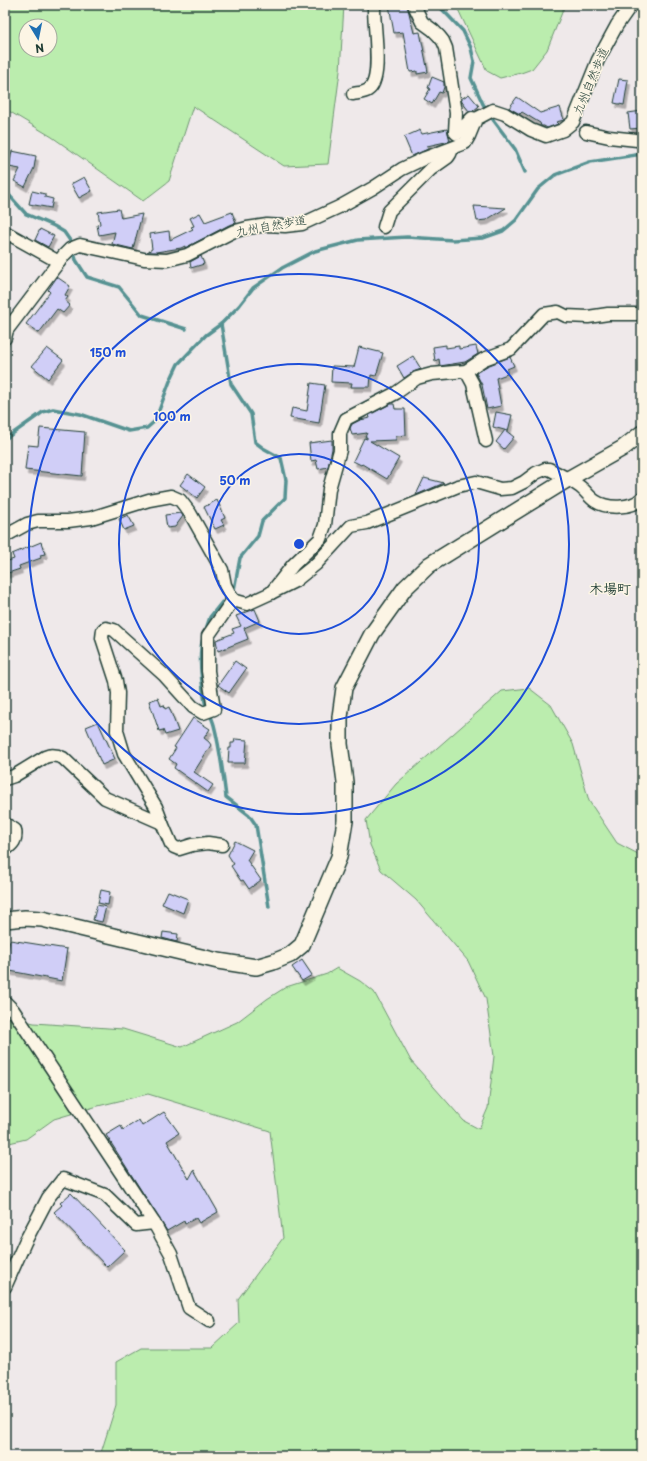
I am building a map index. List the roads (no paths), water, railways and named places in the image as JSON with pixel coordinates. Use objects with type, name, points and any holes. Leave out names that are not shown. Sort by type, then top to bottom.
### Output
[{"type":"street","points":[[353,94],[367,92],[371,88],[375,78],[377,43],[374,5]]},
{"type":"street","points":[[414,5],[422,22],[439,36],[446,48],[456,113],[455,132],[457,134],[461,132],[472,118],[484,114]]},
{"type":"street","name":"九州自然歩道","points":[[62,259],[70,249],[80,245],[144,259],[168,260],[187,255],[232,232],[267,225],[285,226],[302,224],[339,207],[425,158],[465,143],[484,114],[505,114],[531,130],[546,136],[563,130],[573,122],[598,60],[616,24],[631,5]]},
{"type":"street","points":[[586,132],[609,137],[642,140]]},
{"type":"street","points":[[384,227],[388,211],[431,169],[448,157],[452,149]]},
{"type":"street","points":[[5,232],[62,259],[6,336]]},
{"type":"street","points":[[271,593],[293,565],[320,539],[325,525],[329,489],[340,450],[340,433],[346,419],[396,393],[417,378],[432,374],[466,371],[484,359],[511,349],[544,314],[558,312],[566,316],[588,317],[608,314],[641,314]]},
{"type":"street","points":[[466,371],[473,384],[486,441]]},
{"type":"street","points":[[5,920],[25,918],[42,919],[218,961],[256,967],[290,955],[302,945],[339,857],[345,821],[345,782],[340,744],[340,717],[344,688],[372,634],[405,588],[429,565],[568,479],[623,448],[642,433]]},
{"type":"street","points":[[5,536],[27,524],[38,521],[68,521],[91,518],[149,500],[171,496],[180,500],[190,513],[222,570],[225,585],[233,600],[247,604],[295,581],[316,564],[351,526],[368,523],[458,486],[476,482],[500,489],[512,488],[524,482],[536,473],[549,469],[581,487],[595,501],[607,506],[630,505],[642,498]]},
{"type":"street","points":[[222,846],[208,843],[178,849],[171,844],[156,807],[124,754],[117,731],[118,693],[112,667],[102,638],[103,630],[106,628],[114,630],[164,675],[193,707],[208,711],[214,710],[208,671],[208,636],[233,600]]},
{"type":"street","points":[[5,779],[14,776],[45,757],[50,755],[57,756],[63,758],[105,798],[162,823]]},
{"type":"street","points":[[5,824],[15,830],[16,835],[14,843],[5,850]]},
{"type":"street","points":[[5,1002],[13,1010],[154,1223],[171,1254],[189,1308],[209,1321]]},
{"type":"street","points":[[5,1287],[25,1242],[48,1198],[63,1179],[105,1195],[136,1225],[154,1223]]},
{"type":"waterway","points":[[438,5],[463,31],[471,48],[474,61],[471,78],[483,104],[515,149],[525,172]]},
{"type":"waterway","points":[[5,439],[43,412],[53,409],[80,414],[129,431],[147,428],[155,421],[178,364],[206,335],[221,324],[239,306],[253,288],[282,268],[315,251],[358,240],[407,237],[453,240],[483,238],[503,231],[516,220],[538,189],[555,175],[590,162],[642,154]]},
{"type":"waterway","points":[[5,182],[9,195],[26,214],[64,232],[71,242],[76,260],[87,277],[119,287],[142,315],[186,329]]},
{"type":"waterway","points":[[221,324],[231,384],[251,414],[255,442],[281,458],[286,480],[285,498],[262,521],[258,536],[240,558],[234,590]]},
{"type":"waterway","points":[[205,632],[210,617],[222,602]]},
{"type":"waterway","points":[[203,638],[201,661],[205,702],[216,734],[226,797],[249,815],[256,825],[269,907]]},
{"type":"district","name":"木場町","points":[[610,589]]}]
